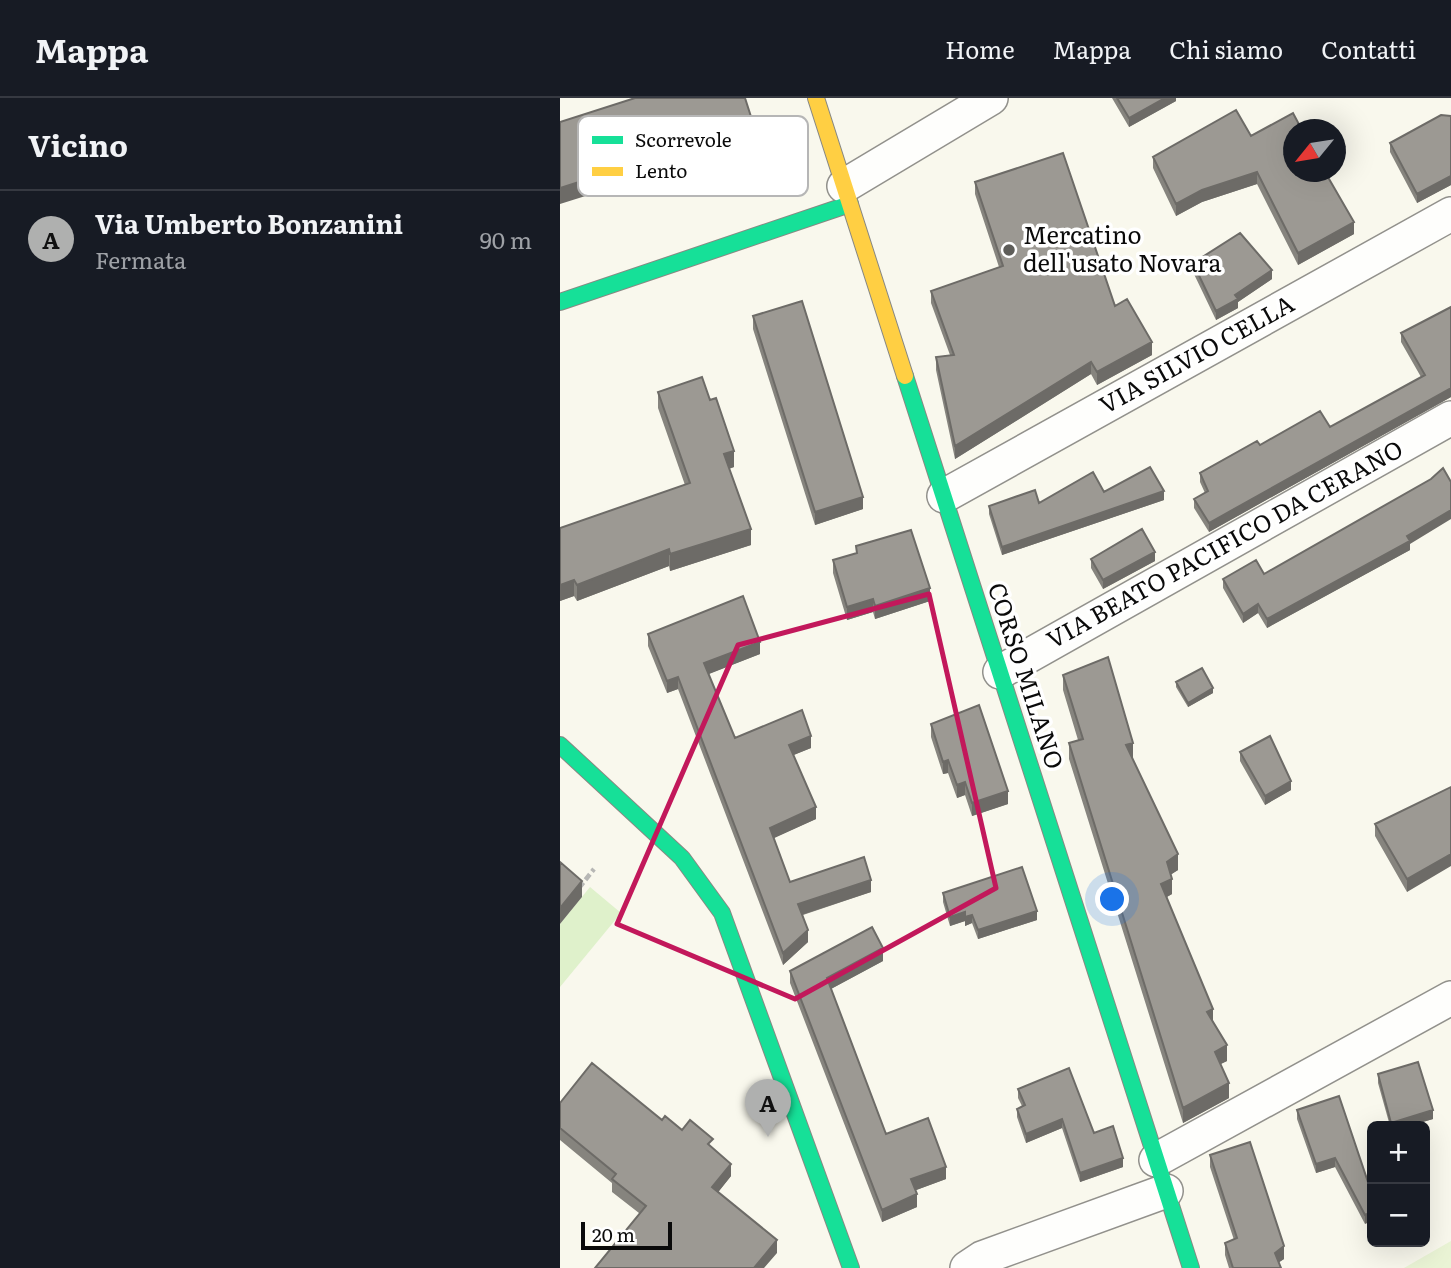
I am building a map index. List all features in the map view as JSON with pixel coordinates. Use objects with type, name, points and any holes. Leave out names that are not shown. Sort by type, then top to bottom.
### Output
[{"type":"main road","name":"CORSO MILANO","points":[[816,98],[1191,1268]]},
{"type":"main road","points":[[560,302],[847,195]]},
{"type":"main road","points":[[560,745],[682,858],[722,913],[850,1268]]},
{"type":"street","points":[[847,195],[991,98]]},
{"type":"street","name":"VIA SILVIO CELLA","points":[[943,496],[1451,214]]},
{"type":"street","name":"VIA BEATO PACIFICO DA CERANO","points":[[1000,672],[1451,418]]},
{"type":"street","points":[[967,1268],[982,1258],[1161,1175],[1451,998]]},
{"type":"path","points":[[576,892],[594,869]]},
{"type":"path","points":[[575,878],[582,884]]},
{"type":"highlighted area","points":[[929,594],[996,888],[795,999],[617,924],[738,645]]},
{"type":"green space","points":[[590,887],[621,913],[560,987],[560,924]]},
{"type":"green space","points":[[1451,1241],[1451,1268],[1404,1268]]},
{"type":"building","points":[[635,98],[745,98],[751,116],[579,116]]},
{"type":"building","points":[[1117,98],[1165,98],[1129,118]]},
{"type":"building","points":[[1236,110],[1251,136],[1293,113],[1296,119],[1283,119],[1283,182],[1331,182],[1354,222],[1298,253],[1257,172],[1202,190],[1176,204],[1153,157]]},
{"type":"building","points":[[1441,115],[1451,116],[1451,176],[1417,194],[1390,143]]},
{"type":"building","points":[[578,116],[578,182],[560,188],[560,122]]},
{"type":"building","points":[[1063,153],[1115,306],[1127,299],[1152,342],[1097,372],[1091,362],[955,446],[936,357],[954,355],[931,291],[1003,266],[975,182]]},
{"type":"building","points":[[1240,233],[1272,270],[1235,295],[1238,299],[1216,311],[1193,263]]},
{"type":"building","points":[[802,301],[863,497],[815,512],[753,316]]},
{"type":"building","points":[[1451,307],[1451,388],[1209,523],[1194,499],[1208,491],[1200,473],[1257,441],[1260,445],[1320,411],[1330,427],[1425,375],[1401,333]]},
{"type":"building","points":[[702,377],[710,400],[716,398],[734,451],[724,454],[751,529],[670,554],[669,549],[577,585],[574,580],[560,585],[560,528],[690,483],[658,392]]},
{"type":"building","points":[[1150,467],[1164,491],[1002,547],[989,506],[1035,490],[1039,503],[1093,472],[1104,492]]},
{"type":"building","points":[[1443,468],[1451,482],[1451,510],[1407,536],[1410,541],[1267,619],[1258,604],[1243,614],[1223,579],[1256,560],[1264,574],[1431,479]]},
{"type":"building","points":[[1142,529],[1155,552],[1103,580],[1091,559]]},
{"type":"building","points":[[911,530],[930,588],[875,606],[873,599],[847,607],[833,560],[857,553],[856,546]]},
{"type":"building","points":[[743,596],[760,642],[704,663],[735,738],[802,710],[811,736],[789,745],[816,807],[770,828],[790,882],[864,857],[871,880],[798,904],[808,930],[783,953],[678,677],[667,681],[648,634]]},
{"type":"building","points":[[1108,657],[1133,743],[1126,745],[1178,854],[1167,862],[1172,879],[1161,884],[1213,1009],[1207,1012],[1227,1045],[1215,1052],[1229,1083],[1183,1108],[1069,743],[1083,739],[1063,675]]},
{"type":"building","points":[[1202,668],[1213,688],[1188,703],[1176,682]]},
{"type":"building","points":[[979,705],[1008,791],[972,803],[965,782],[957,785],[948,760],[943,762],[931,724]]},
{"type":"building","points":[[1270,736],[1291,781],[1265,796],[1240,752]]},
{"type":"building","points":[[1451,787],[1451,854],[1407,879],[1375,824]]},
{"type":"building","points":[[560,862],[582,881],[560,908]]},
{"type":"building","points":[[1022,867],[1037,911],[978,930],[972,915],[965,917],[965,912],[950,917],[943,893]]},
{"type":"building","points":[[872,927],[883,948],[827,978],[886,1134],[928,1118],[946,1167],[911,1179],[917,1194],[882,1210],[790,971]]},
{"type":"building","points":[[1418,1062],[1433,1110],[1390,1121],[1378,1074]]},
{"type":"building","points":[[592,1063],[662,1120],[665,1116],[682,1130],[690,1120],[713,1139],[708,1144],[731,1164],[712,1187],[777,1240],[754,1268],[595,1268],[646,1206],[612,1179],[616,1174],[560,1128],[560,1103]]},
{"type":"building","points":[[1069,1068],[1094,1133],[1113,1126],[1123,1158],[1080,1173],[1062,1119],[1026,1134],[1017,1109],[1025,1105],[1018,1089]]},
{"type":"building","points":[[1339,1096],[1367,1179],[1367,1214],[1365,1215],[1335,1158],[1316,1164],[1297,1110]]},
{"type":"building","points":[[1250,1142],[1284,1246],[1275,1253],[1281,1268],[1233,1268],[1225,1243],[1237,1238],[1210,1155]]},
{"type":"traffic: fast","points":[[560,302],[850,204]]},
{"type":"traffic: fast","points":[[905,376],[1191,1268]]},
{"type":"traffic: fast","points":[[560,745],[682,858],[722,913],[851,1268]]},
{"type":"traffic: slow","points":[[816,98],[905,376]]},
{"type":"place","name":"Mercatino dell'usato Novara","points":[[1009,250]]},
{"type":"place","name":"Via Umberto Bonzanini","points":[[768,1137]]}]
